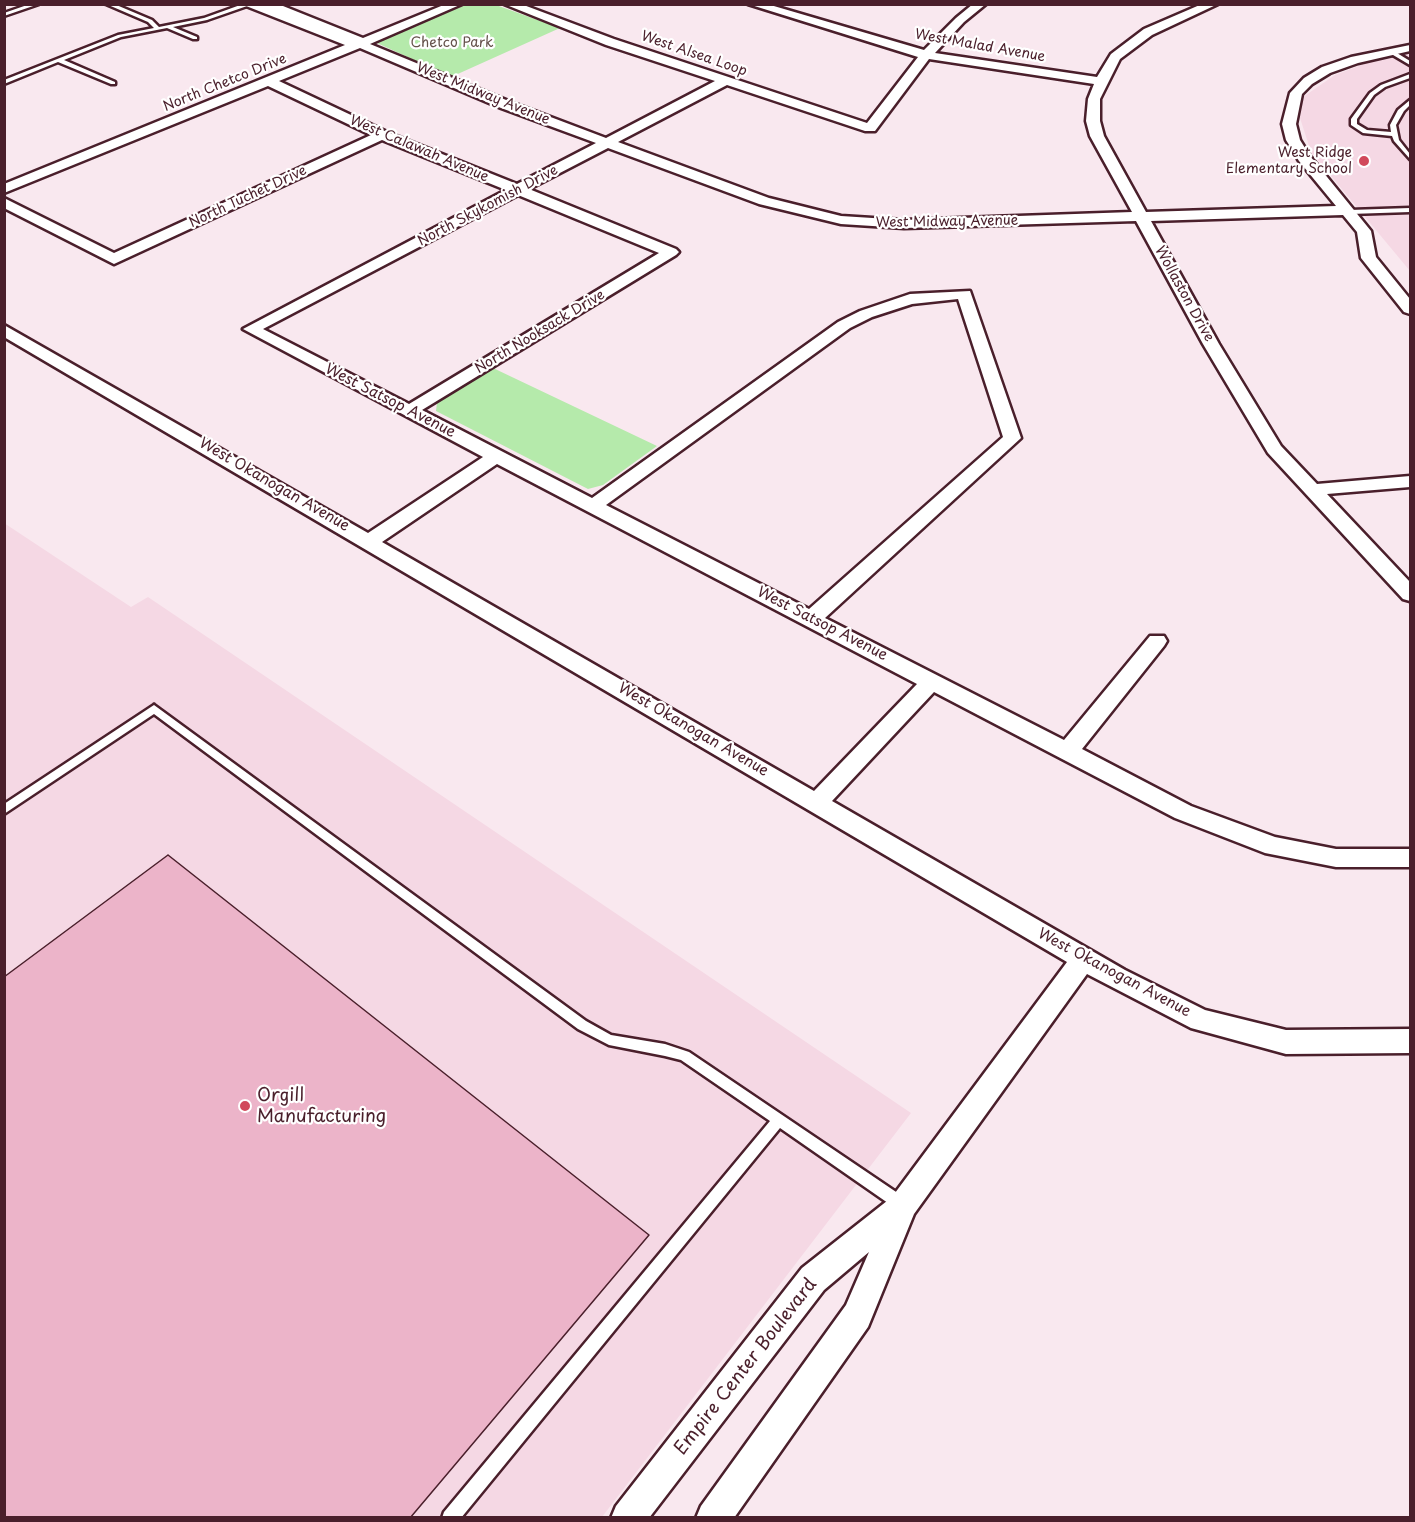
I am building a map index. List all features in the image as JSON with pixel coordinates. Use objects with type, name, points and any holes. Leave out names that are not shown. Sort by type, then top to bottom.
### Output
[{"type":"street","name":"West Midway Avenue","points":[[266,4],[357,39],[361,44]]},
{"type":"street","name":"North Chetco Drive","points":[[4,189],[457,4]]},
{"type":"street","name":"West Alsea Loop","points":[[509,4],[725,81],[870,128],[926,54]]},
{"type":"street","name":"West Malad Avenue","points":[[753,4],[926,54],[1101,81]]},
{"type":"street","points":[[926,54],[960,20],[981,4]]},
{"type":"street","name":"Wollaston Drive","points":[[1213,4],[1178,17],[1139,38],[1115,57],[1094,99],[1093,122],[1103,151],[1274,449],[1410,594]]},
{"type":"street","name":"West Midway Avenue","points":[[247,5],[346,42],[361,44],[482,96],[764,201],[841,220],[904,224],[1349,211]]},
{"type":"street","points":[[1410,48],[1390,51],[1326,70],[1308,81],[1296,93],[1289,123],[1293,140],[1304,158],[1364,231],[1369,258],[1410,309]]},
{"type":"street","name":"West Calawah Avenue","points":[[268,81],[382,135],[671,252]]},
{"type":"street","name":"North Skykomish Drive","points":[[251,329],[725,81]]},
{"type":"street","name":"North Tuchet Drive","points":[[4,202],[114,259],[382,135]]},
{"type":"street","name":"North Nooksack Drive","points":[[409,411],[671,252]]},
{"type":"street","points":[[593,506],[844,325],[866,314],[910,299],[964,294],[1012,438],[811,619]]},
{"type":"street","name":"West Satsop Avenue","points":[[251,329],[1183,812],[1273,846],[1336,858],[1410,858]]},
{"type":"street","name":"West Okanogan Avenue","points":[[4,330],[370,541],[1084,959],[1200,1020],[1286,1042],[1410,1041]]},
{"type":"street","points":[[370,541],[497,456]]},
{"type":"street","points":[[1311,490],[1410,481]]},
{"type":"street","points":[[1067,752],[1158,641]]},
{"type":"street","points":[[817,802],[932,681]]},
{"type":"street","name":"Empire Center Boulevard","points":[[713,1518],[857,1316],[903,1205],[1084,959]]},
{"type":"street","name":"Empire Center Boulevard","points":[[628,1518],[813,1279],[903,1205]]},
{"type":"lane","points":[[4,15],[37,4]]},
{"type":"lane","points":[[108,4],[150,21],[157,28]]},
{"type":"lane","points":[[6,80],[60,61],[100,43],[157,28],[211,18],[247,5]]},
{"type":"lane","points":[[167,27],[195,38]]},
{"type":"lane","points":[[1390,51],[1410,63]]},
{"type":"lane","points":[[60,61],[113,84]]},
{"type":"lane","points":[[1393,134],[1365,132],[1354,125],[1354,118],[1372,94],[1383,86],[1410,76]]},
{"type":"lane","points":[[1410,102],[1401,110],[1393,125],[1393,134],[1410,157]]},
{"type":"lane","points":[[1349,211],[1410,210]]},
{"type":"lane","points":[[4,810],[154,709],[582,1025],[609,1040],[685,1056],[903,1205]]},
{"type":"lane","points":[[450,1518],[779,1120]]},
{"type":"shaded area","name":"West Ridge Elementary School","points":[[1410,52],[1410,271],[1311,152],[1300,118],[1303,97],[1335,75],[1383,57]]},
{"type":"shaded area","points":[[4,523],[131,607],[148,597],[911,1113],[602,1517],[5,1517]]},
{"type":"green space","name":"Chetco Park","points":[[465,5],[496,5],[560,28],[451,77],[377,43],[386,37]]},
{"type":"green space","points":[[493,368],[657,446],[603,485],[588,489],[436,411],[437,403]]},
{"type":"building","name":"Orgill Manufacturing","points":[[168,855],[649,1235],[410,1518],[4,1518],[4,977]]},
{"type":"place","name":"West Ridge Elementary School","points":[[1364,161]]},
{"type":"place","name":"Orgill Manufacturing","points":[[245,1106]]}]
